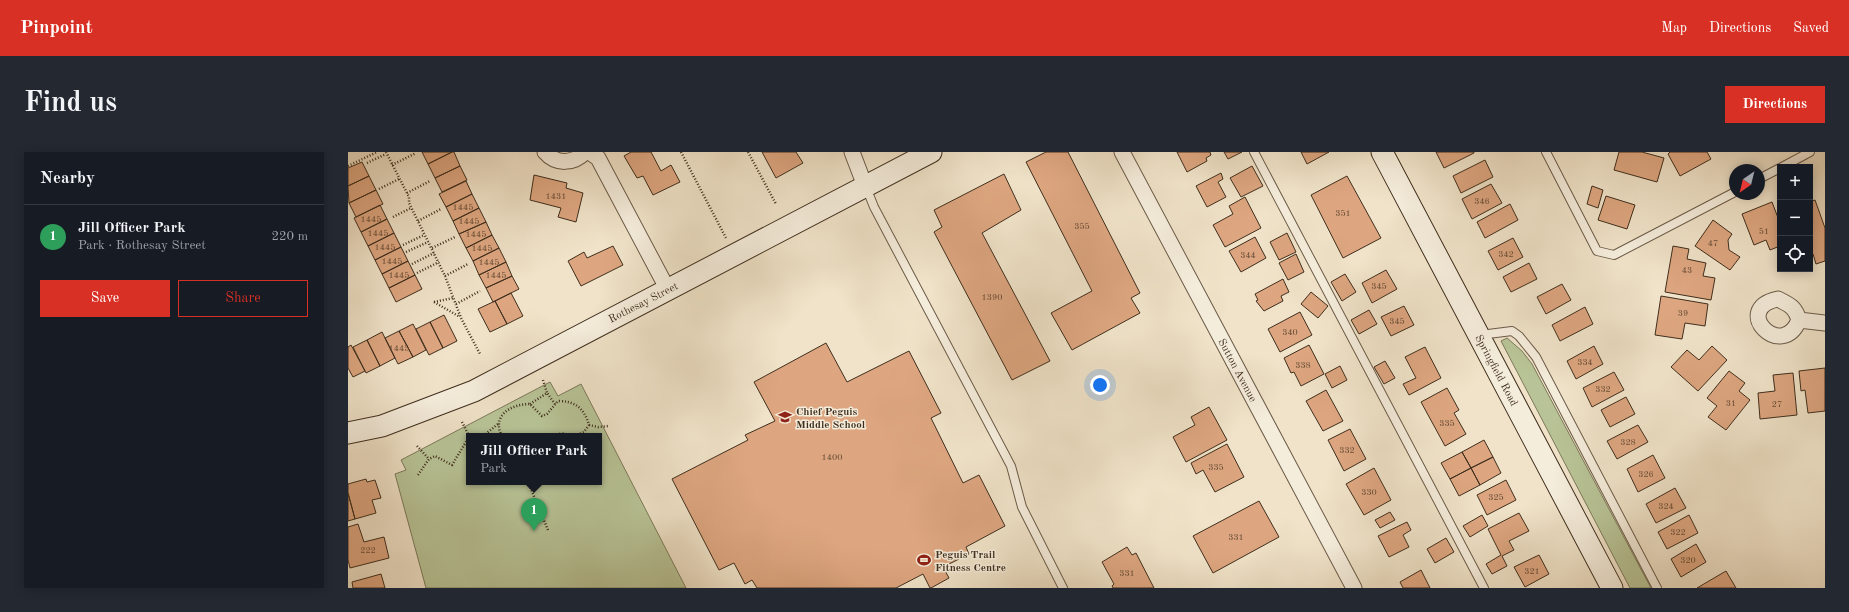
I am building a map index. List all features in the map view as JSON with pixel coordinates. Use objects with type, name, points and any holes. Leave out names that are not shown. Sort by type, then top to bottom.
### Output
[{"type":"street","points":[[545,152],[555,160],[564,162],[572,161],[585,152]]},
{"type":"street","points":[[589,152],[598,158],[668,290]]},
{"type":"street","points":[[852,152],[865,186]]},
{"type":"street","name":"Rothesay Street","points":[[348,433],[382,426],[474,391],[931,152]]},
{"type":"street","name":"Sutton Avenue","points":[[1122,152],[1354,588]]},
{"type":"street","name":"Springfield Road","points":[[1382,152],[1612,588]]},
{"type":"street","points":[[1799,320],[1825,323]]},
{"type":"lane","points":[[1254,152],[1484,588]]},
{"type":"lane","points":[[1546,152],[1597,251],[1614,256],[1729,195]]},
{"type":"lane","points":[[1788,164],[1810,152]]},
{"type":"lane","points":[[1765,176],[1777,170]]},
{"type":"lane","points":[[865,186],[1011,466],[1022,507],[1063,588]]},
{"type":"lane","points":[[1479,336],[1512,331],[1519,336],[1536,357],[1657,588]]},
{"type":"path","points":[[348,166],[377,152]]},
{"type":"path","points":[[681,152],[735,255]]},
{"type":"path","points":[[748,152],[776,204]]},
{"type":"path","points":[[367,163],[386,153],[407,193],[411,208],[439,262],[461,318],[480,354]]},
{"type":"path","points":[[392,165],[416,153]]},
{"type":"path","points":[[379,189],[399,179]]},
{"type":"path","points":[[407,193],[430,181]]},
{"type":"path","points":[[392,217],[411,208]]},
{"type":"path","points":[[418,221],[441,209]]},
{"type":"path","points":[[403,245],[424,235]]},
{"type":"path","points":[[432,248],[455,237]]},
{"type":"path","points":[[406,252],[428,242]]},
{"type":"path","points":[[412,264],[434,253]]},
{"type":"path","points":[[417,273],[439,262]]},
{"type":"path","points":[[445,276],[468,264]]},
{"type":"path","points":[[456,304],[480,291]]},
{"type":"path","points":[[453,298],[434,302],[461,318]]},
{"type":"path","points":[[543,380],[547,393],[555,404]]},
{"type":"path","points":[[500,433],[498,430],[499,419],[508,409],[521,404],[530,404],[547,393]]},
{"type":"path","points":[[530,404],[542,416],[547,414],[558,402],[568,401],[580,406],[587,416],[589,425],[584,432],[581,433]]},
{"type":"path","points":[[462,422],[467,433]]},
{"type":"path","points":[[487,433],[499,423]]},
{"type":"path","points":[[589,425],[598,427],[609,426]]},
{"type":"path","points":[[418,475],[429,459],[435,456],[452,465],[457,460],[466,443]]},
{"type":"path","points":[[417,446],[429,459]]},
{"type":"path","points":[[529,485],[548,530]]},
{"type":"green space","points":[[1507,338],[1522,351],[1532,364],[1651,588],[1630,588],[1501,341]]},
{"type":"green space","points":[[550,382],[558,396],[581,384],[686,588],[426,588],[395,474],[406,470],[401,460]]},
{"type":"building","points":[[422,152],[452,152],[428,164]]},
{"type":"building","points":[[454,152],[460,166],[435,178],[428,164]]},
{"type":"building","points":[[631,152],[651,152],[661,171],[671,165],[680,182],[653,195],[643,176],[637,178],[624,156]]},
{"type":"building","points":[[762,152],[796,152],[803,163],[776,178]]},
{"type":"building","points":[[1046,152],[1068,152],[1140,293],[1131,298],[1140,313],[1072,350],[1051,313],[1092,291],[1026,162]]},
{"type":"building","points":[[1177,152],[1210,152],[1211,155],[1206,158],[1207,161],[1187,172]]},
{"type":"building","points":[[1224,152],[1242,152],[1228,159]]},
{"type":"building","points":[[1301,152],[1329,152],[1307,164]]},
{"type":"building","points":[[1436,152],[1474,152],[1474,153],[1444,168]]},
{"type":"building","points":[[1619,152],[1642,152],[1664,158],[1657,182],[1614,170]]},
{"type":"building","points":[[1670,152],[1707,152],[1711,159],[1680,176],[1668,154]]},
{"type":"building","points":[[1485,160],[1493,177],[1461,193],[1453,176]]},
{"type":"building","points":[[362,162],[369,176],[348,186],[348,168]]},
{"type":"building","points":[[460,166],[467,180],[442,192],[435,178]]},
{"type":"building","points":[[1252,166],[1263,186],[1241,197],[1230,178]]},
{"type":"building","points":[[1221,173],[1223,179],[1218,182],[1226,197],[1207,207],[1196,186]]},
{"type":"building","points":[[1004,174],[1021,210],[982,233],[1050,361],[1012,380],[934,232],[942,227],[934,210]]},
{"type":"building","points":[[534,175],[567,183],[566,188],[583,193],[576,222],[558,217],[561,208],[530,200]]},
{"type":"building","points":[[369,176],[376,190],[349,203],[348,186]]},
{"type":"building","points":[[1347,176],[1381,238],[1343,258],[1311,195]]},
{"type":"building","points":[[466,181],[472,194],[446,207],[439,194]]},
{"type":"building","points":[[1491,184],[1502,203],[1472,219],[1462,199]]},
{"type":"building","points":[[1592,186],[1603,190],[1598,208],[1587,204]]},
{"type":"building","points":[[376,190],[383,204],[356,217],[349,203]]},
{"type":"building","points":[[472,194],[479,208],[453,221],[446,207]]},
{"type":"building","points":[[1606,196],[1635,205],[1627,229],[1598,220]]},
{"type":"building","points":[[1245,197],[1261,228],[1225,247],[1213,225],[1233,214],[1229,206]]},
{"type":"building","points":[[1815,200],[1825,228],[1825,261],[1816,264],[1813,254],[1813,201]]},
{"type":"building","points":[[1772,202],[1777,215],[1777,247],[1770,250],[1766,240],[1754,245],[1742,214]]},
{"type":"building","points":[[1510,204],[1518,220],[1485,238],[1477,222]]},
{"type":"building","points":[[380,205],[387,219],[361,232],[354,218]]},
{"type":"building","points":[[479,208],[486,222],[459,234],[453,221]]},
{"type":"building","points":[[387,219],[394,233],[368,246],[361,232]]},
{"type":"building","points":[[1713,220],[1732,234],[1728,240],[1729,250],[1740,257],[1730,270],[1695,246]]},
{"type":"building","points":[[486,222],[492,235],[466,248],[459,234]]},
{"type":"building","points":[[394,233],[401,247],[375,260],[368,246]]},
{"type":"building","points":[[1287,233],[1296,252],[1279,260],[1270,242]]},
{"type":"building","points":[[492,235],[499,248],[473,261],[466,248]]},
{"type":"building","points":[[1255,237],[1266,258],[1241,272],[1229,251]]},
{"type":"building","points":[[1513,238],[1523,257],[1498,270],[1488,251]]},
{"type":"building","points":[[613,246],[623,265],[581,286],[568,261],[584,252],[587,258]]},
{"type":"building","points":[[1673,246],[1689,249],[1687,259],[1706,263],[1703,276],[1715,278],[1711,300],[1665,292]]},
{"type":"building","points":[[401,247],[408,261],[382,274],[375,260]]},
{"type":"building","points":[[499,248],[506,262],[479,275],[473,261]]},
{"type":"building","points":[[1296,254],[1304,272],[1288,280],[1279,263]]},
{"type":"building","points":[[408,261],[415,275],[389,288],[382,274]]},
{"type":"building","points":[[506,262],[512,276],[486,288],[479,275]]},
{"type":"building","points":[[1529,263],[1537,279],[1511,292],[1503,277]]},
{"type":"building","points":[[1386,270],[1397,289],[1372,303],[1362,283]]},
{"type":"building","points":[[1345,274],[1356,292],[1342,301],[1331,282]]},
{"type":"building","points":[[415,275],[422,289],[396,302],[389,288]]},
{"type":"building","points":[[512,276],[519,289],[493,302],[486,288]]},
{"type":"building","points":[[1283,279],[1289,292],[1281,296],[1283,301],[1264,311],[1256,301],[1258,300],[1255,294]]},
{"type":"building","points":[[1562,284],[1571,300],[1546,314],[1537,297]]},
{"type":"building","points":[[1311,292],[1328,306],[1318,318],[1301,304]]},
{"type":"building","points":[[511,293],[523,316],[507,324],[495,301]]},
{"type":"building","points":[[1661,296],[1708,304],[1705,326],[1685,323],[1682,339],[1655,335]]},
{"type":"building","points":[[495,301],[507,324],[490,332],[478,309]]},
{"type":"building","points":[[1404,306],[1414,325],[1391,336],[1381,317]]},
{"type":"building","points":[[1585,307],[1593,324],[1560,341],[1552,325]]},
{"type":"building","points":[[1369,310],[1377,324],[1359,334],[1351,320]]},
{"type":"building","points":[[1300,312],[1312,335],[1280,352],[1268,329]]},
{"type":"building","points":[[444,315],[457,341],[443,348],[430,322]]},
{"type":"building","points":[[430,322],[443,348],[429,355],[416,329]]},
{"type":"building","points":[[413,324],[426,350],[413,357],[399,331]]},
{"type":"building","points":[[399,331],[413,357],[398,364],[385,338]]},
{"type":"building","points":[[382,332],[395,358],[380,366],[367,340]]},
{"type":"building","points":[[367,340],[380,366],[366,373],[353,347]]},
{"type":"building","points":[[826,343],[847,382],[909,351],[941,413],[931,418],[963,483],[979,475],[1005,526],[966,547],[969,554],[943,567],[949,578],[931,588],[923,574],[896,588],[757,588],[752,580],[745,584],[734,563],[719,570],[672,479],[748,440],[745,435],[775,421],[754,382]]},
{"type":"building","points":[[351,345],[365,371],[353,377],[348,368],[348,347]]},
{"type":"building","points":[[1309,345],[1324,374],[1301,386],[1294,372],[1291,373],[1284,358]]},
{"type":"building","points":[[1594,346],[1603,364],[1576,379],[1567,361]]},
{"type":"building","points":[[1712,346],[1727,360],[1698,391],[1671,367],[1687,350],[1699,360]]},
{"type":"building","points":[[1425,347],[1441,378],[1409,395],[1403,384],[1416,378],[1405,357]]},
{"type":"building","points":[[1385,361],[1395,378],[1384,384],[1374,367]]},
{"type":"building","points":[[1340,366],[1347,380],[1332,388],[1325,374]]},
{"type":"building","points":[[1825,368],[1825,411],[1808,413],[1805,390],[1801,391],[1799,371]]},
{"type":"building","points":[[1729,371],[1745,383],[1739,391],[1750,400],[1726,430],[1708,417],[1717,406],[1707,398]]},
{"type":"building","points":[[1614,372],[1624,390],[1592,407],[1583,388]]},
{"type":"building","points":[[1793,373],[1797,415],[1760,419],[1758,393],[1775,391],[1773,375]]},
{"type":"building","points":[[1447,388],[1459,410],[1454,413],[1466,434],[1445,446],[1421,402]]},
{"type":"building","points":[[1326,390],[1343,421],[1323,431],[1306,401]]},
{"type":"building","points":[[1626,397],[1635,414],[1610,427],[1601,410]]},
{"type":"building","points":[[1209,407],[1227,440],[1186,462],[1173,437],[1195,425],[1191,417]]},
{"type":"building","points":[[1638,425],[1648,442],[1617,459],[1607,441]]},
{"type":"building","points":[[1350,429],[1366,459],[1344,471],[1328,440]]},
{"type":"building","points":[[1484,440],[1493,457],[1471,468],[1462,452]]},
{"type":"building","points":[[1227,444],[1244,477],[1215,492],[1203,470],[1196,474],[1191,463]]},
{"type":"building","points":[[1462,452],[1471,468],[1450,479],[1441,463]]},
{"type":"building","points":[[1653,455],[1665,478],[1638,492],[1627,469]]},
{"type":"building","points":[[1493,457],[1501,473],[1480,485],[1471,468]]},
{"type":"building","points":[[1374,468],[1391,500],[1364,515],[1346,484]]},
{"type":"building","points":[[1471,468],[1480,485],[1459,496],[1450,479]]},
{"type":"building","points":[[366,479],[367,482],[375,480],[381,498],[372,500],[376,513],[355,519],[348,493],[348,484]]},
{"type":"building","points":[[1506,480],[1516,500],[1487,515],[1477,495]]},
{"type":"building","points":[[1675,488],[1686,508],[1656,523],[1646,504]]},
{"type":"building","points":[[348,493],[355,519],[348,521]]},
{"type":"building","points":[[1259,501],[1279,537],[1213,573],[1193,536]]},
{"type":"building","points":[[1390,512],[1395,520],[1380,528],[1375,520]]},
{"type":"building","points":[[1519,513],[1529,531],[1509,541],[1514,550],[1502,556],[1507,566],[1492,574],[1486,564],[1501,555],[1488,529]]},
{"type":"building","points":[[1482,515],[1488,526],[1470,537],[1463,526]]},
{"type":"building","points":[[1689,515],[1698,533],[1667,549],[1658,532]]},
{"type":"building","points":[[1407,522],[1411,530],[1403,535],[1409,547],[1389,557],[1378,536]]},
{"type":"building","points":[[358,524],[364,542],[384,537],[389,558],[350,568],[348,560],[348,527]]},
{"type":"building","points":[[1446,538],[1454,552],[1435,563],[1427,549]]},
{"type":"building","points":[[1696,544],[1706,562],[1681,577],[1671,559]]},
{"type":"building","points":[[1127,547],[1132,555],[1136,553],[1154,588],[1113,588],[1112,586],[1114,584],[1102,562]]},
{"type":"building","points":[[1539,555],[1549,574],[1525,587],[1514,567]]},
{"type":"building","points":[[1421,570],[1430,588],[1403,588],[1400,582]]},
{"type":"building","points":[[1726,571],[1736,588],[1697,588]]},
{"type":"building","points":[[381,574],[385,588],[353,588],[352,582]]},
{"type":"place","name":"Chief Peguis Middle School","points":[[785,417]]},
{"type":"place","name":"Jill Officer Park","points":[[534,531]]},
{"type":"place","name":"Peguis Trail Fitness Centre","points":[[924,560]]}]
